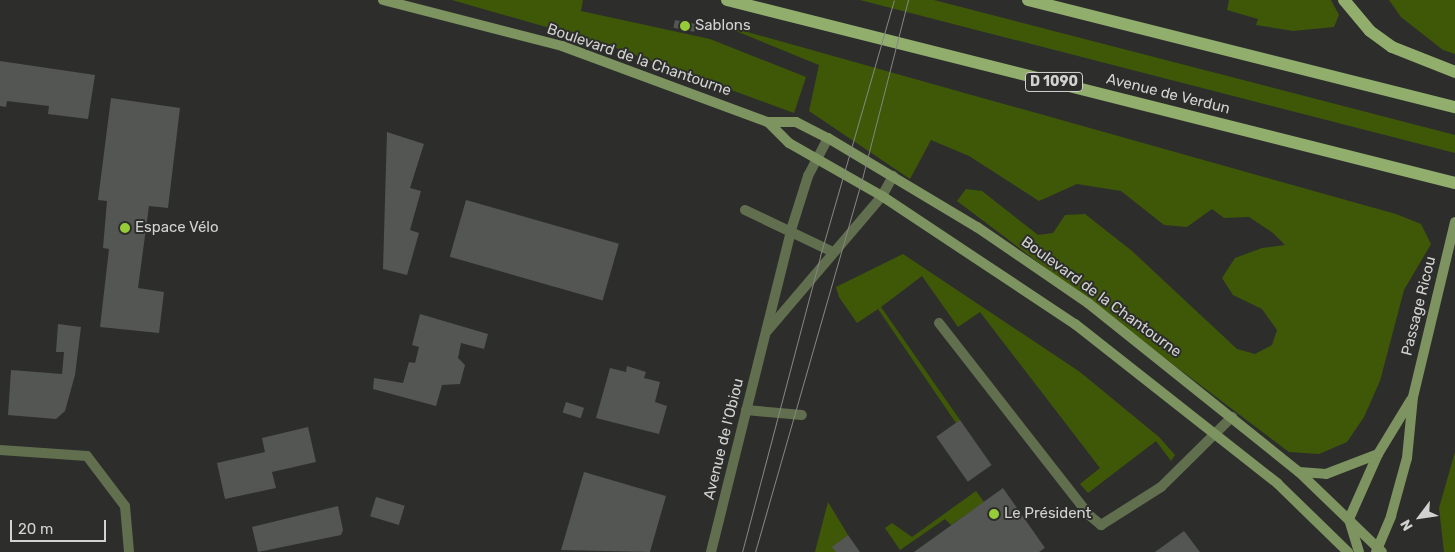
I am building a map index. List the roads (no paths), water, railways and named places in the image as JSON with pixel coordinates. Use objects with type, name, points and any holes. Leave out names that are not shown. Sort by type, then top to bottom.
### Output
[{"type":"main road","name":"Avenue de Verdun","points":[[727,0],[1455,183]]},
{"type":"main road","points":[[1028,0],[1455,107]]},
{"type":"main road","points":[[1344,0],[1370,31],[1392,48],[1416,59],[1455,72]]},
{"type":"street","name":"Boulevard de la Chantourne","points":[[383,0],[562,46],[768,122],[796,122],[828,138],[977,227],[1088,303],[1299,472],[1349,519],[1379,551]]},
{"type":"street","name":"Boulevard de la Chantourne","points":[[768,122],[788,143],[882,196],[1075,324],[1278,484],[1348,552]]},
{"type":"street","name":"Avenue de l'Obiou","points":[[711,552],[791,230],[808,176],[819,159],[828,138]]},
{"type":"street","name":"Avenue de l'Obiou","points":[[766,332],[882,196],[893,176]]},
{"type":"street","points":[[745,210],[791,230],[833,252]]},
{"type":"street","name":"Passage Ricou","points":[[1413,397],[1455,222]]},
{"type":"street","points":[[939,323],[1089,516],[1101,525],[1161,487],[1232,417]]},
{"type":"street","points":[[1359,552],[1349,519],[1378,454],[1413,397]]},
{"type":"street","points":[[1379,551],[1407,458],[1413,397]]},
{"type":"street","points":[[746,410],[802,415]]},
{"type":"street","points":[[0,450],[87,456],[125,506],[129,552]]},
{"type":"street","points":[[1299,472],[1326,474],[1378,454]]},
{"type":"tram line","points":[[742,552],[820,256],[894,0]]},
{"type":"tram line","points":[[755,552],[863,175],[908,0]]},
{"type":"place","name":"Sablons","points":[[685,26]]},
{"type":"place","name":"Espace Vélo","points":[[125,228]]},
{"type":"place","name":"Le Président","points":[[994,514]]}]
